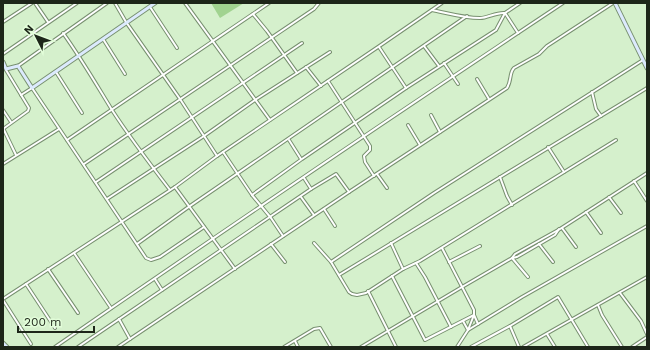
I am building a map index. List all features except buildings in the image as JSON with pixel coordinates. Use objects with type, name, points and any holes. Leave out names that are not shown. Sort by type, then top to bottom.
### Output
[{"type":"street","points":[[3,22],[32,3]]},
{"type":"street","points":[[35,3],[48,22]]},
{"type":"street","points":[[3,54],[77,3]]},
{"type":"street","points":[[6,69],[18,66],[63,32],[106,3]]},
{"type":"street","points":[[114,3],[217,156]]},
{"type":"street","points":[[21,95],[80,56],[126,22],[155,3]]},
{"type":"street","points":[[185,3],[270,120]]},
{"type":"street","points":[[67,140],[269,3]]},
{"type":"street","points":[[84,164],[314,9],[320,3]]},
{"type":"street","points":[[31,344],[3,300],[121,221],[175,187],[217,156],[442,3]]},
{"type":"street","points":[[252,195],[355,122],[496,30],[505,13],[520,3]]},
{"type":"street","points":[[55,347],[364,136],[563,3]]},
{"type":"street","points":[[118,347],[314,215],[507,88],[510,83],[511,70],[539,54],[547,46],[614,3],[647,68]]},
{"type":"street","points":[[150,6],[177,48]]},
{"type":"street","points":[[432,10],[467,16],[487,17],[505,13]]},
{"type":"street","points":[[505,13],[518,33]]},
{"type":"street","points":[[253,14],[296,73]]},
{"type":"street","points":[[137,244],[467,16]]},
{"type":"street","points":[[63,32],[80,56],[128,134],[170,190]]},
{"type":"street","points":[[103,39],[125,74]]},
{"type":"street","points":[[96,182],[302,43]]},
{"type":"street","points":[[424,46],[439,66]]},
{"type":"street","points":[[378,47],[406,88]]},
{"type":"street","points":[[107,199],[204,136],[255,100],[330,52]]},
{"type":"street","points":[[330,262],[434,193],[643,60]]},
{"type":"street","points":[[3,62],[29,107],[29,110],[3,128],[16,155]]},
{"type":"street","points":[[444,63],[458,84]]},
{"type":"street","points":[[18,66],[146,258],[151,260],[160,257],[204,227]]},
{"type":"street","points":[[306,67],[321,86]]},
{"type":"street","points":[[56,72],[82,113]]},
{"type":"street","points":[[477,80],[489,99]]},
{"type":"street","points":[[328,81],[370,146],[370,150],[364,156],[365,162],[374,176]]},
{"type":"street","points":[[339,275],[647,88]]},
{"type":"street","points":[[592,92],[596,109],[601,116]]},
{"type":"street","points":[[3,110],[11,122]]},
{"type":"street","points":[[431,116],[440,132]]},
{"type":"street","points":[[408,125],[420,145]]},
{"type":"street","points":[[3,164],[59,129]]},
{"type":"street","points":[[288,140],[302,159]]},
{"type":"street","points":[[314,243],[330,262],[352,294],[357,295],[368,291],[403,269],[442,248],[616,140]]},
{"type":"street","points":[[548,147],[564,172]]},
{"type":"street","points":[[223,152],[252,195],[271,218],[283,236]]},
{"type":"street","points":[[512,258],[514,254],[561,228],[647,173]]},
{"type":"street","points":[[78,347],[271,218],[311,189],[336,174],[349,192]]},
{"type":"street","points":[[377,174],[387,188]]},
{"type":"street","points":[[500,177],[507,196],[512,204]]},
{"type":"street","points":[[304,178],[311,189]]},
{"type":"street","points":[[634,181],[647,201]]},
{"type":"street","points":[[175,187],[235,269]]},
{"type":"street","points":[[300,197],[314,215]]},
{"type":"street","points":[[610,197],[621,213]]},
{"type":"street","points":[[324,209],[335,226]]},
{"type":"street","points":[[586,212],[601,233]]},
{"type":"street","points":[[468,330],[522,297],[647,226]]},
{"type":"street","points":[[361,347],[437,301],[539,244],[555,234],[561,228]]},
{"type":"street","points":[[561,228],[576,247]]},
{"type":"street","points":[[391,243],[403,269]]},
{"type":"street","points":[[271,244],[285,262]]},
{"type":"street","points":[[539,244],[553,262]]},
{"type":"street","points":[[449,262],[480,246]]},
{"type":"street","points":[[442,248],[474,310],[474,315],[478,324]]},
{"type":"street","points":[[74,253],[111,308]]},
{"type":"street","points":[[512,258],[528,277]]},
{"type":"street","points":[[416,263],[451,327]]},
{"type":"street","points":[[48,269],[78,313]]},
{"type":"street","points":[[392,276],[425,340],[474,315]]},
{"type":"street","points":[[523,347],[647,277]]},
{"type":"street","points":[[155,279],[162,290]]},
{"type":"street","points":[[26,284],[55,328]]},
{"type":"street","points":[[368,291],[396,347]]},
{"type":"street","points":[[620,292],[642,321],[647,335],[632,347]]},
{"type":"street","points":[[471,347],[510,326],[558,297],[588,347]]},
{"type":"street","points":[[598,305],[622,347]]},
{"type":"street","points":[[457,347],[468,330],[474,315]]},
{"type":"street","points":[[119,319],[130,339]]},
{"type":"street","points":[[464,321],[468,330]]},
{"type":"street","points":[[510,326],[520,347]]},
{"type":"street","points":[[284,347],[314,329],[320,328],[331,347]]},
{"type":"street","points":[[547,334],[555,347]]},
{"type":"street","points":[[295,341],[298,347]]},
{"type":"street","points":[[3,343],[7,347]]},
{"type":"green space","points":[[211,3],[244,3],[220,18]]}]
